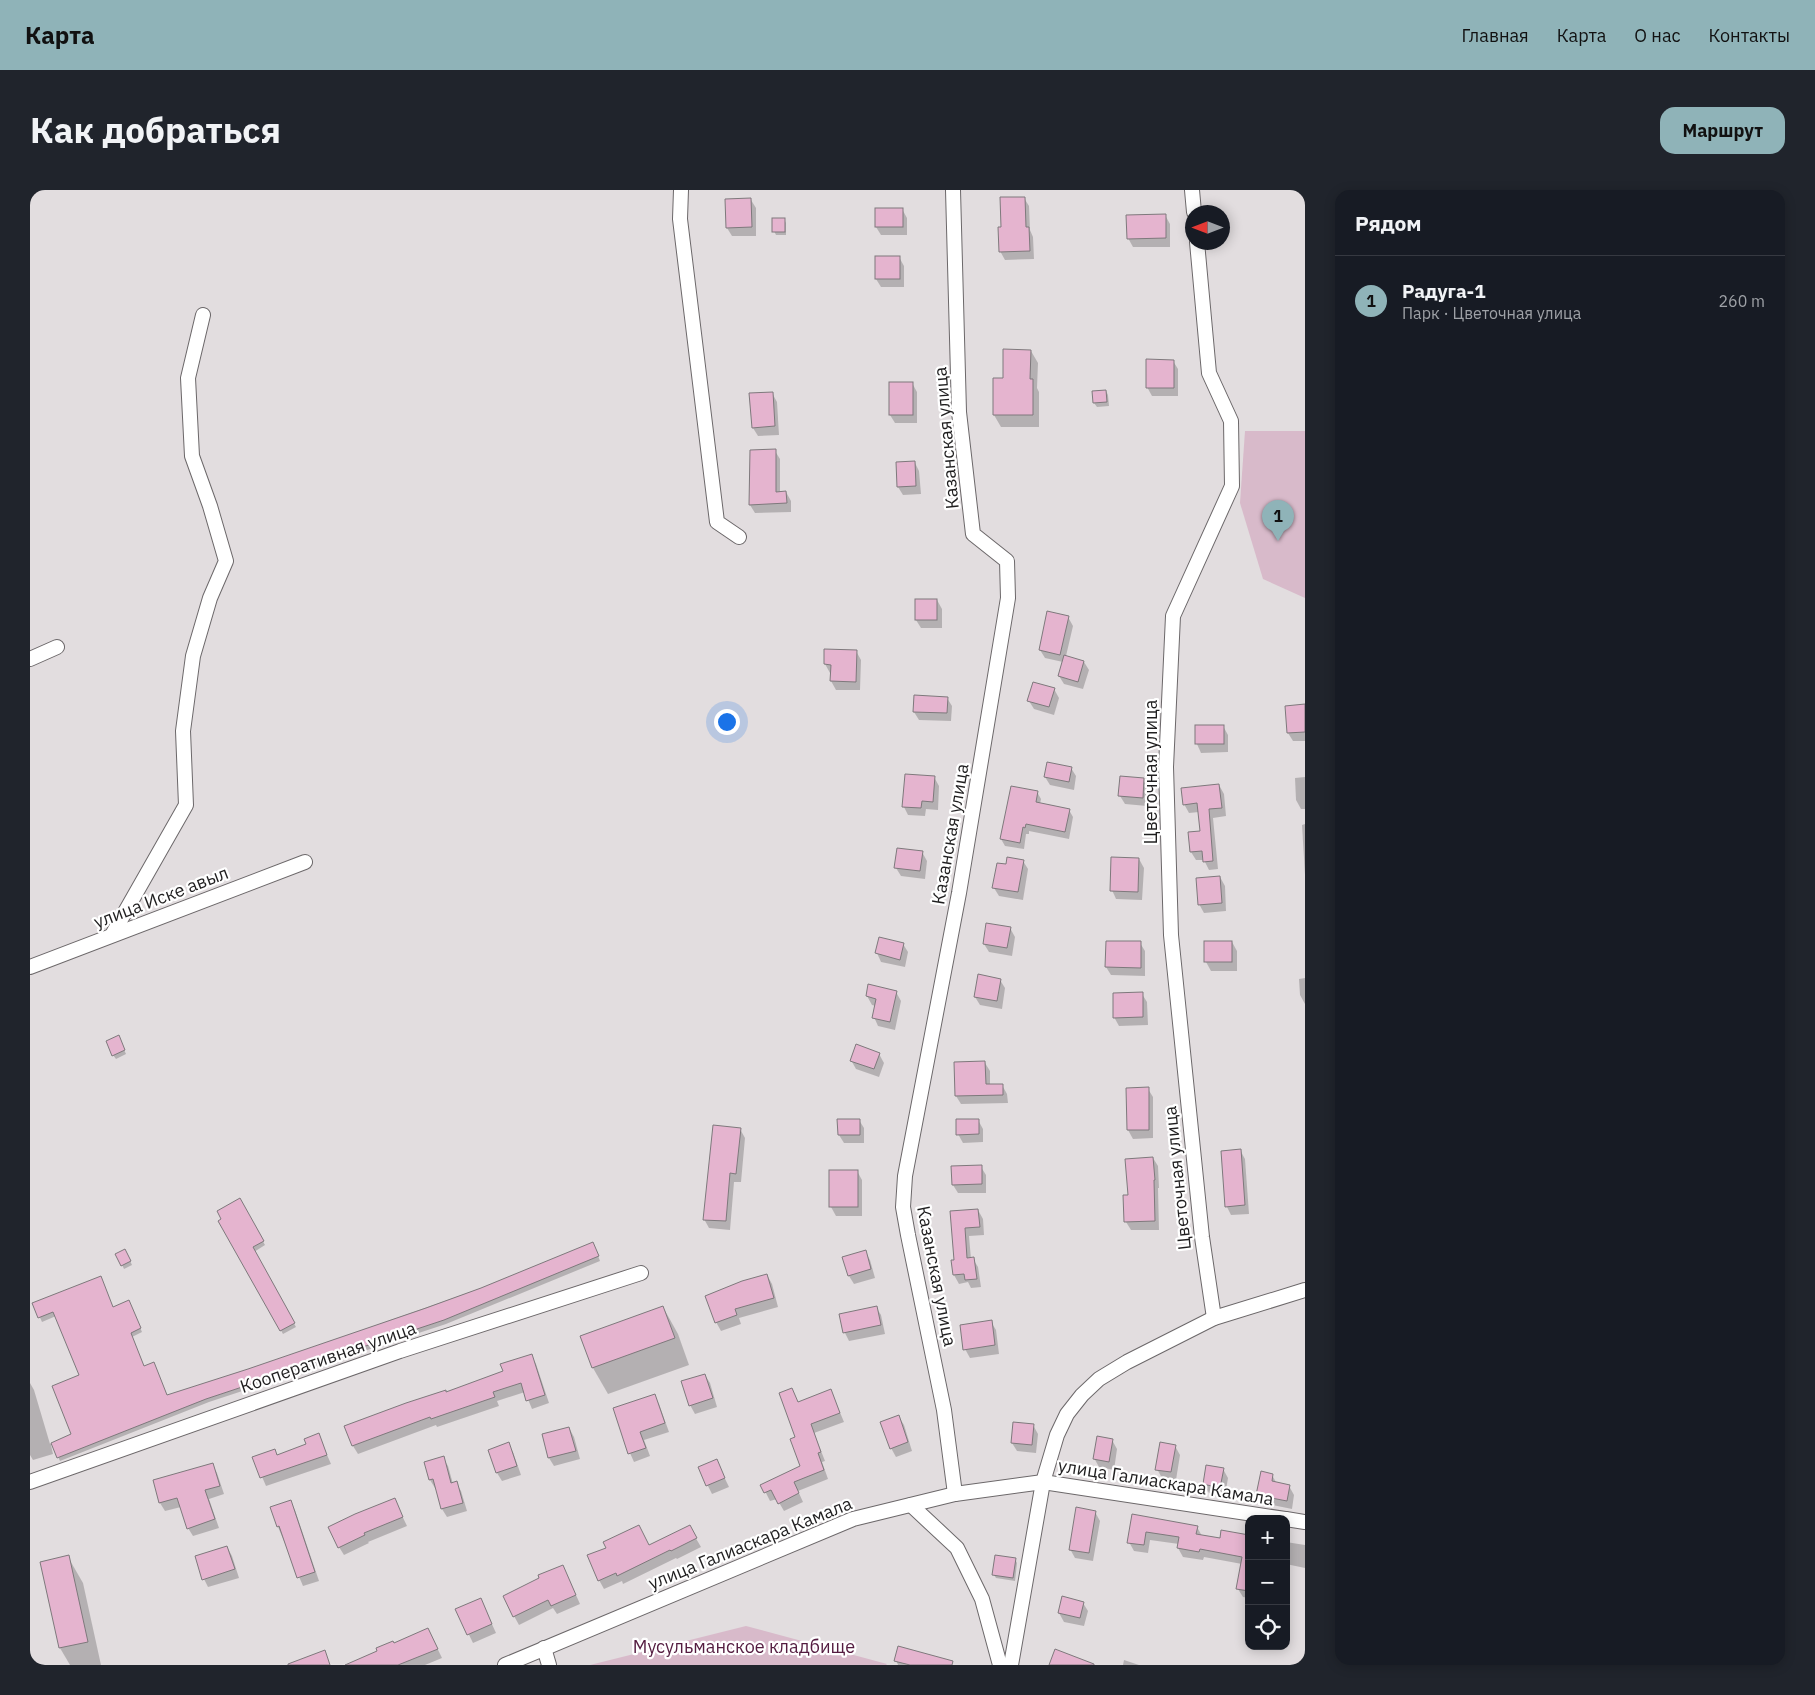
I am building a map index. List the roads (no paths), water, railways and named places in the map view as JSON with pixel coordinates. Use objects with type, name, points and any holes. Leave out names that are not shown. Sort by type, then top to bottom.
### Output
[{"type":"street","points":[[681,190],[680,220],[717,522],[739,538]]},
{"type":"street","name":"Казанская улица","points":[[953,190],[959,412],[973,534],[1007,561],[1008,598],[960,893],[905,1176],[903,1207],[944,1410],[955,1494]]},
{"type":"street","points":[[1192,190],[1193,205]]},
{"type":"street","name":"Цветочная улица","points":[[1198,250],[1209,373],[1231,421],[1232,486],[1173,616],[1166,767],[1171,935],[1202,1237],[1214,1318]]},
{"type":"street","points":[[112,935],[186,805],[183,731],[193,656],[210,598],[226,562],[210,506],[192,456],[188,378],[203,315]]},
{"type":"street","points":[[30,659],[57,647]]},
{"type":"street","name":"улица Иске авыл","points":[[30,967],[305,862]]},
{"type":"street","name":"Кооперативная улица","points":[[30,1482],[400,1351],[641,1273]]},
{"type":"street","points":[[1011,1665],[1043,1482],[1057,1435],[1067,1414],[1082,1395],[1099,1379],[1127,1362],[1214,1318],[1305,1290]]},
{"type":"street","name":"улица Галиаскара Камала","points":[[505,1665],[853,1519],[955,1494],[1043,1482],[1260,1515]]},
{"type":"street","points":[[911,1505],[958,1548],[982,1599],[1000,1665]]},
{"type":"street","name":"улица Галиаскара Камала","points":[[1290,1520],[1305,1522]]},
{"type":"street","points":[[544,1648],[549,1665]]},
{"type":"place","name":"Радуга-1","points":[[1278,541]]},
{"type":"park label","name":"Мусульманское кладбище","points":[[744,1646]]}]
